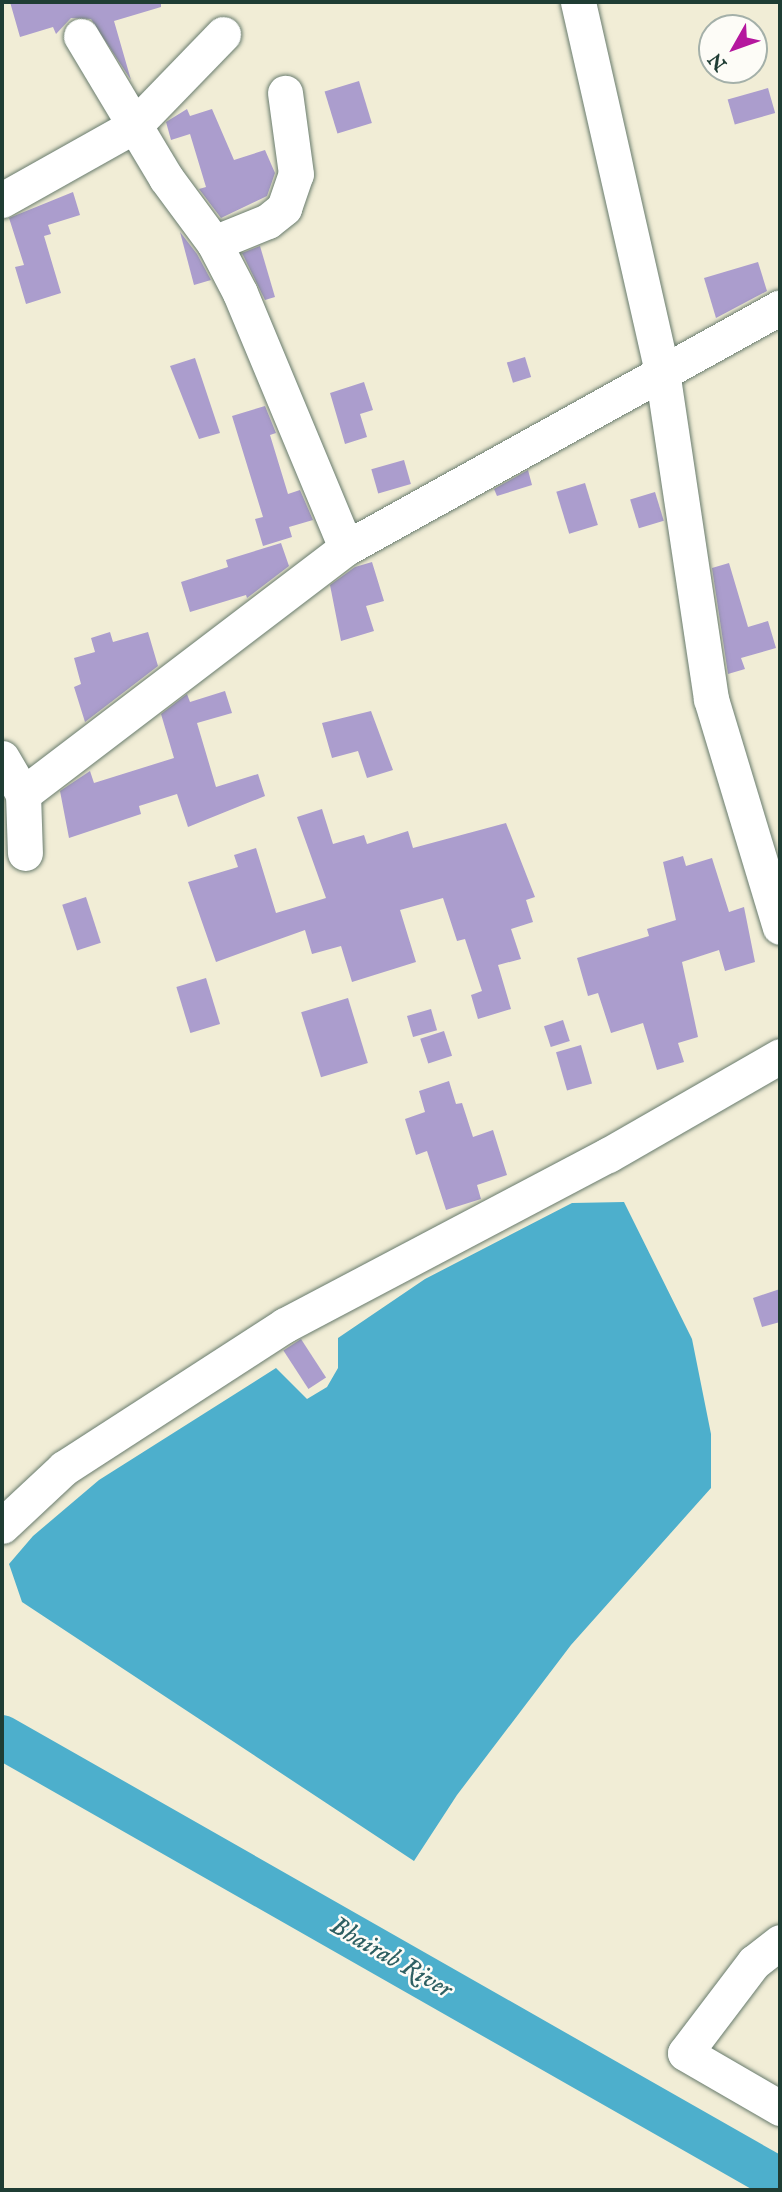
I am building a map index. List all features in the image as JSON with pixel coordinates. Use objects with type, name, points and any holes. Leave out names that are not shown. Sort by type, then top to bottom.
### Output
[{"type":"street","points":[[578,2],[662,371],[711,699],[780,927]]},
{"type":"street","points":[[2,200],[134,126],[223,34]]},
{"type":"street","points":[[81,36],[134,126],[214,243],[268,350],[346,548]]},
{"type":"street","points":[[214,243],[268,221],[284,208],[296,174],[285,93]]},
{"type":"street","points":[[23,794],[346,548],[780,307]]},
{"type":"street","points":[[2,758],[23,794],[25,853]]},
{"type":"street","points":[[2,1526],[64,1468],[285,1325],[608,1155],[780,1056]]},
{"type":"street","points":[[780,1942],[754,1962],[685,2053],[780,2108]]},
{"type":"water","points":[[624,1202],[692,1339],[711,1434],[711,1488],[571,1645],[457,1795],[414,1861],[22,1602],[9,1564],[33,1536],[99,1480],[276,1368],[307,1399],[327,1387],[338,1368],[338,1338],[425,1279],[572,1203]]},
{"type":"building","points":[[10,2],[161,2],[161,7],[114,21],[131,80],[91,19],[71,18],[56,34],[53,27],[20,37]]},
{"type":"building","points":[[359,81],[372,123],[337,134],[325,92]]},
{"type":"building","points":[[768,88],[775,113],[735,125],[728,100]]},
{"type":"building","points":[[187,109],[190,116],[212,109],[234,160],[265,150],[275,173],[267,196],[221,218],[199,189],[206,187],[190,134],[171,140],[166,122]]},
{"type":"building","points":[[73,192],[80,215],[48,225],[51,234],[44,236],[61,293],[26,304],[15,267],[24,265],[9,218]]},
{"type":"building","points":[[180,232],[197,254],[211,280],[194,285]]},
{"type":"building","points":[[260,246],[275,297],[265,300],[242,253]]},
{"type":"building","points":[[758,262],[767,291],[716,318],[704,278]]},
{"type":"building","points":[[525,357],[531,377],[513,383],[507,363]]},
{"type":"building","points":[[195,358],[220,433],[199,439],[170,366]]},
{"type":"building","points":[[364,382],[373,410],[360,414],[367,437],[345,444],[330,393]]},
{"type":"building","points":[[265,406],[276,433],[270,435],[288,494],[300,490],[313,520],[289,527],[292,537],[263,546],[255,519],[263,517],[232,416]]},
{"type":"building","points":[[404,460],[411,484],[378,493],[371,469]]},
{"type":"building","points":[[528,470],[532,485],[497,496],[494,489]]},
{"type":"building","points":[[585,483],[598,525],[569,534],[556,492]]},
{"type":"building","points":[[655,492],[664,521],[639,528],[630,500]]},
{"type":"building","points":[[281,543],[289,566],[247,598],[246,595],[190,612],[181,582],[228,567],[226,560]]},
{"type":"building","points":[[372,562],[384,601],[366,606],[374,631],[341,641],[330,585],[355,567]]},
{"type":"building","points":[[729,563],[748,627],[768,621],[776,648],[741,658],[745,669],[728,674],[712,568]]},
{"type":"building","points":[[110,632],[113,642],[148,632],[158,666],[85,722],[74,687],[81,684],[74,658],[95,652],[91,638]]},
{"type":"building","points":[[225,691],[232,713],[197,723],[216,787],[258,774],[265,796],[188,827],[177,794],[139,806],[141,814],[69,838],[60,791],[90,771],[94,783],[174,758],[161,714],[187,694],[190,702]]},
{"type":"building","points":[[371,711],[393,770],[367,778],[358,751],[332,758],[322,723]]},
{"type":"building","points":[[322,809],[333,844],[364,835],[367,844],[408,831],[413,848],[506,823],[535,897],[526,900],[533,922],[511,929],[521,959],[498,965],[511,1009],[478,1019],[471,995],[482,991],[465,939],[457,941],[443,898],[400,910],[416,962],[352,982],[341,946],[312,954],[305,930],[216,962],[188,882],[238,867],[234,855],[256,848],[276,913],[326,898],[297,817]]},
{"type":"building","points":[[683,856],[686,866],[712,858],[729,912],[744,907],[755,962],[725,971],[719,950],[682,962],[698,1037],[678,1043],[684,1062],[657,1070],[643,1023],[611,1033],[598,993],[588,996],[577,958],[649,936],[647,929],[676,920],[663,862]]},
{"type":"building","points":[[86,897],[101,943],[77,950],[62,905]]},
{"type":"building","points":[[206,978],[220,1024],[190,1033],[176,987]]},
{"type":"building","points":[[348,998],[368,1063],[321,1077],[301,1012]]},
{"type":"building","points":[[431,1009],[437,1030],[413,1037],[407,1016]]},
{"type":"building","points":[[563,1020],[570,1041],[551,1047],[544,1026]]},
{"type":"building","points":[[444,1031],[452,1056],[428,1063],[420,1039]]},
{"type":"building","points":[[581,1045],[592,1083],[567,1091],[556,1052]]},
{"type":"building","points":[[449,1081],[456,1104],[462,1103],[473,1137],[493,1130],[507,1175],[477,1185],[481,1199],[446,1210],[427,1151],[416,1155],[405,1119],[425,1112],[419,1091]]},
{"type":"building","points":[[780,1289],[780,1322],[762,1327],[753,1298]]},
{"type":"building","points":[[301,1339],[326,1378],[308,1389],[283,1350]]},
{"type":"waterway","name":"Bhairab River","points":[[2,1737],[780,2180]]}]
